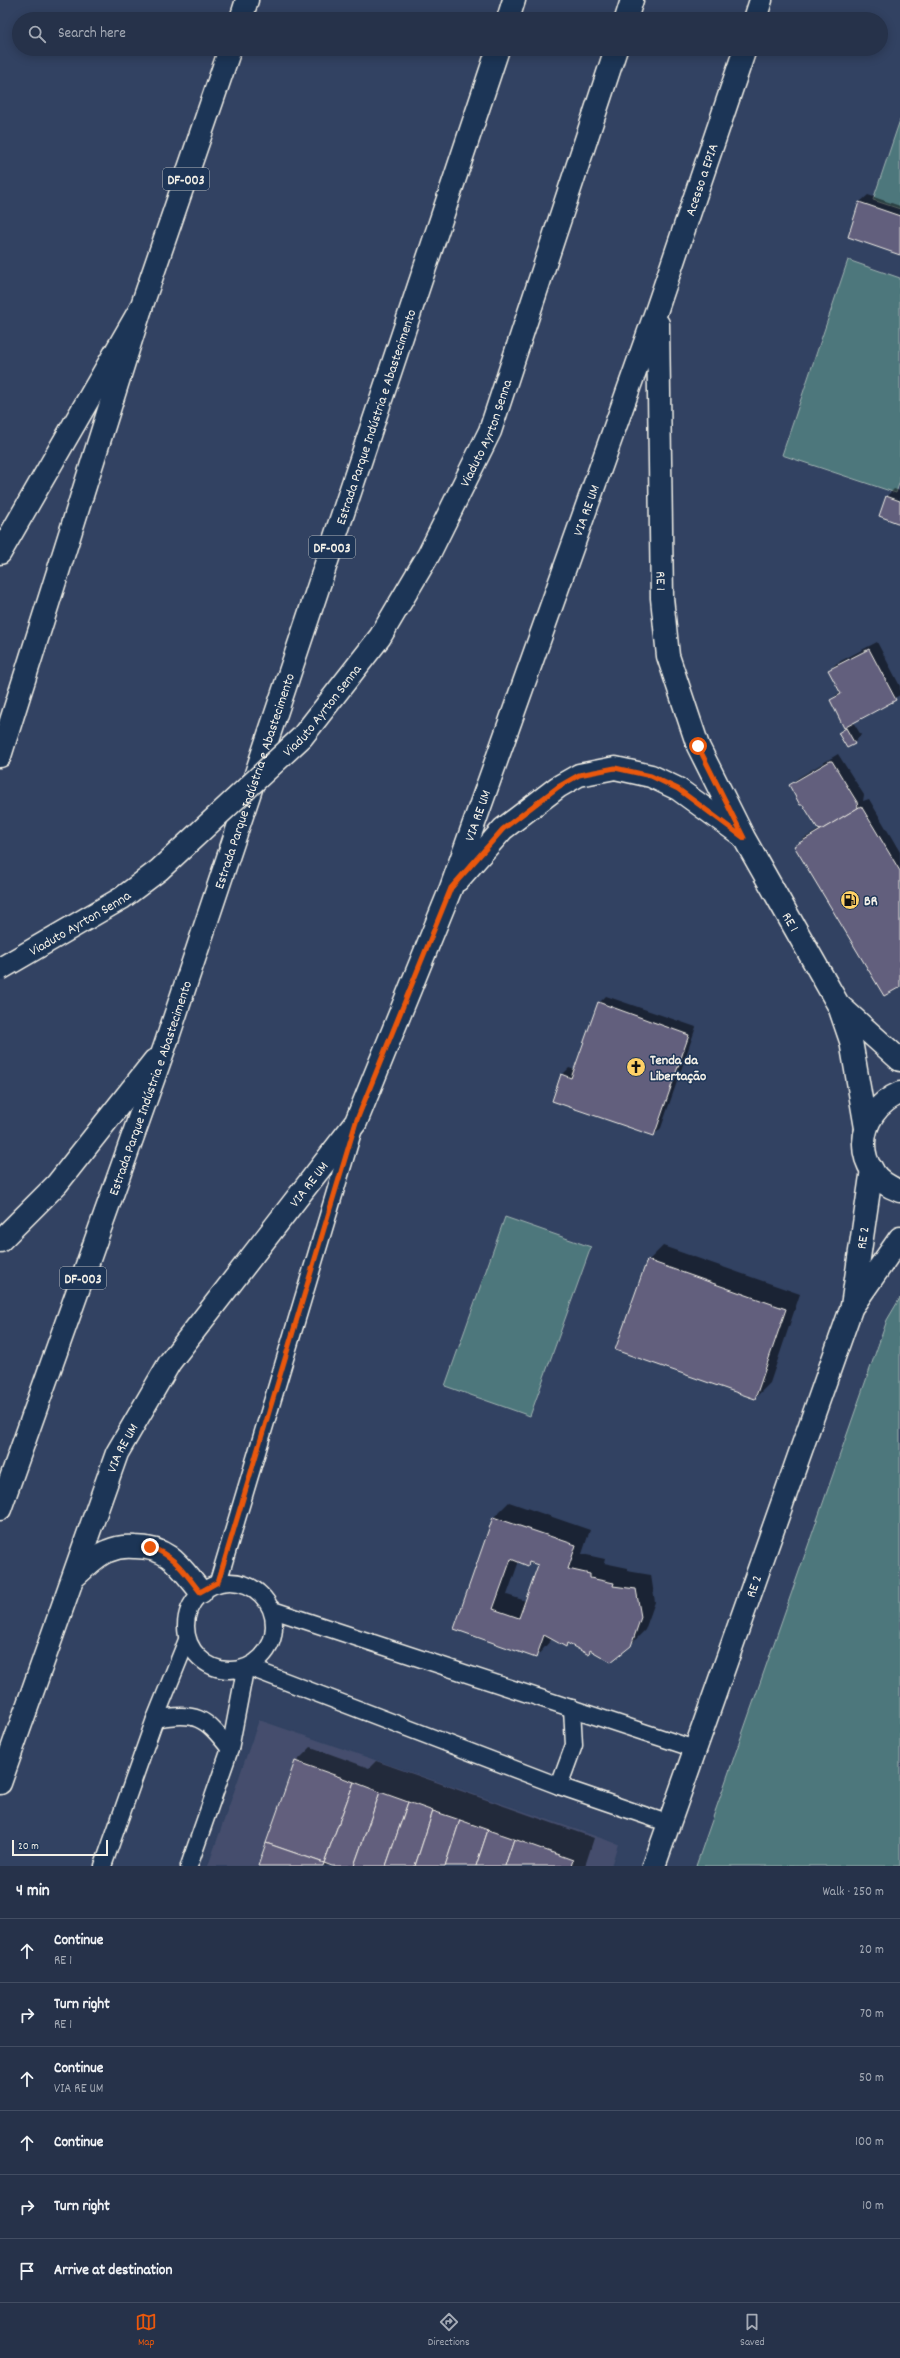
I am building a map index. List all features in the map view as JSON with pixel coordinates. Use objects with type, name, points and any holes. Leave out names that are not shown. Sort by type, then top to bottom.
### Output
[{"type":"main road","points":[[243,12],[247,0]]},
{"type":"main road","points":[[510,12],[514,0]]},
{"type":"main road","points":[[628,12],[632,0]]},
{"type":"main road","points":[[757,12],[761,0]]},
{"type":"main road","name":"DF-003","points":[[0,756],[141,308],[228,56]]},
{"type":"main road","name":"Estrada Parque Indústria e Abastecimento","points":[[0,1509],[165,1046],[496,56]]},
{"type":"main road","name":"Viaduto Ayrton Senna","points":[[0,969],[122,898],[159,870],[302,737],[380,637],[429,554],[490,431],[614,56]]},
{"type":"main road","name":"Acesso a EPIA","points":[[658,309],[743,56]]},
{"type":"main road","points":[[0,553],[141,308]]},
{"type":"main road","name":"RE 1","points":[[658,309],[662,598],[668,656],[698,746],[744,838],[839,1006],[851,1041],[866,1128]]},
{"type":"main road","name":"VIA RE UM","points":[[0,1783],[117,1453],[170,1362],[356,1122],[451,888],[658,309]]},
{"type":"main road","name":"RE 1","points":[[451,888],[503,829],[558,787],[579,775],[615,768],[651,776],[678,789],[744,838]]},
{"type":"main road","name":"RE 1","points":[[839,1006],[900,1060]]},
{"type":"main road","points":[[0,1241],[57,1184],[165,1046]]},
{"type":"main road","points":[[900,1093],[882,1102],[872,1114],[866,1128],[864,1145],[872,1169],[885,1184],[900,1191]]},
{"type":"main road","name":"RE 2","points":[[654,1866],[852,1306],[872,1169]]},
{"type":"main road","name":"RE 2","points":[[852,1306],[900,1238]]},
{"type":"main road","points":[[74,1577],[107,1551],[125,1546],[150,1547],[165,1552],[209,1587]]},
{"type":"lane","points":[[356,1122],[209,1587],[190,1606],[185,1623],[187,1640],[196,1655],[210,1666],[226,1670],[246,1668],[559,1786],[670,1824]]},
{"type":"lane","points":[[189,1866],[230,1749],[246,1668],[264,1656],[275,1634],[273,1610],[260,1592],[241,1582],[209,1587]]},
{"type":"lane","points":[[273,1610],[695,1749]]},
{"type":"lane","points":[[103,1866],[155,1719],[187,1640]]},
{"type":"lane","points":[[559,1786],[574,1746],[572,1708]]},
{"type":"lane","points":[[155,1719],[176,1716],[197,1717],[207,1723],[230,1749]]},
{"type":"shaded area","points":[[259,1720],[618,1844],[611,1866],[208,1866]]},
{"type":"green space","points":[[900,120],[900,209],[873,200]]},
{"type":"green space","points":[[848,260],[900,278],[900,481],[896,493],[782,455]]},
{"type":"green space","points":[[505,1217],[591,1247],[530,1416],[445,1386]]},
{"type":"green space","points":[[900,1298],[900,1866],[696,1866],[887,1320]]},
{"type":"building","points":[[859,202],[900,216],[900,255],[848,237]]},
{"type":"building","points":[[886,496],[900,501],[900,524],[879,516]]},
{"type":"building","points":[[869,649],[896,700],[844,728],[830,700],[841,694],[828,670]]},
{"type":"building","points":[[846,728],[855,744],[847,748],[838,733]]},
{"type":"building","points":[[832,761],[857,802],[858,808],[821,830],[818,829],[803,805],[800,805],[789,785]]},
{"type":"building","points":[[861,806],[900,871],[900,987],[884,996],[794,846]]},
{"type":"building","name":"Tenda da Libertação","points":[[598,1002],[689,1035],[654,1136],[552,1101],[561,1074],[571,1078]]},
{"type":"building","points":[[647,1260],[786,1309],[755,1399],[615,1350]]},
{"type":"building","points":[[493,1517],[576,1545],[568,1569],[590,1574],[590,1578],[614,1583],[613,1586],[636,1589],[641,1617],[631,1646],[611,1662],[590,1650],[589,1655],[567,1643],[566,1647],[544,1635],[536,1658],[454,1629]],"holes":[[[511,1559],[528,1566],[529,1562],[538,1565],[519,1618],[493,1609]]]},
{"type":"building","points":[[295,1761],[354,1782],[324,1863],[266,1843]]},
{"type":"building","points":[[354,1782],[380,1792],[354,1866],[332,1866],[324,1863]]},
{"type":"building","points":[[380,1792],[408,1802],[386,1866],[354,1866]]},
{"type":"building","points":[[408,1802],[433,1811],[415,1866],[386,1866]]},
{"type":"building","points":[[433,1811],[460,1820],[445,1866],[415,1866]]},
{"type":"building","points":[[460,1820],[488,1830],[476,1866],[445,1866]]},
{"type":"building","points":[[488,1830],[514,1839],[505,1866],[476,1866]]},
{"type":"building","points":[[514,1839],[573,1860],[571,1866],[505,1866]]},
{"type":"building","points":[[266,1843],[324,1863],[323,1866],[258,1866]]},
{"type":"place","name":"BR","points":[[850,900]]},
{"type":"place","name":"Tenda da Libertação","points":[[636,1067]]},
{"type":"route","points":[[150,1547],[165,1552],[173,1559],[200,1592],[218,1582],[356,1122],[451,888],[503,829],[558,787],[579,775],[615,768],[651,776],[678,789],[744,838],[698,746]]}]
